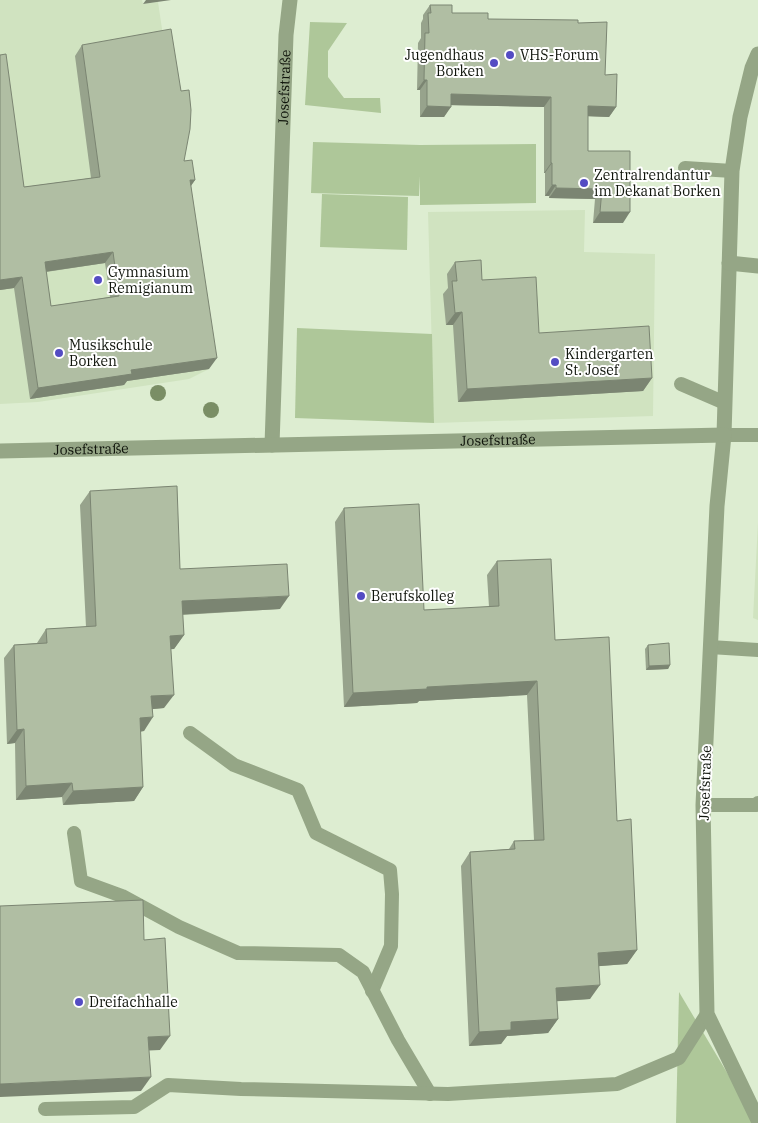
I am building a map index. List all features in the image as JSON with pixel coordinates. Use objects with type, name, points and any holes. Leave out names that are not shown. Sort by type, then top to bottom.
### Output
[{"type":"street","name":"Josefstraße","points":[[272,445],[286,35],[290,0]]},
{"type":"street","name":"Josefstraße","points":[[758,54],[752,68],[740,117],[732,171],[724,435],[717,506],[704,806],[707,1014],[758,1120]]},
{"type":"street","points":[[729,264],[758,266]]},
{"type":"street","name":"Josefstraße","points":[[0,451],[724,435]]},
{"type":"lane","points":[[685,168],[732,171]]},
{"type":"lane","points":[[681,384],[725,403]]},
{"type":"lane","points":[[724,435],[758,435]]},
{"type":"lane","points":[[710,647],[758,650]]},
{"type":"lane","points":[[190,734],[234,765],[298,790],[316,833],[390,870],[392,894],[391,946],[372,991]]},
{"type":"lane","points":[[704,806],[756,805],[758,803]]},
{"type":"lane","points":[[74,833],[81,881],[122,896],[179,927],[238,953],[339,955],[363,972],[398,1040],[430,1094]]},
{"type":"lane","points":[[46,1109],[134,1107],[168,1085],[241,1089],[458,1094],[617,1084],[679,1058],[707,1014]]},
{"type":"shaded area","name":"Gymnasium Remigianum","points":[[0,0],[142,0],[143,4],[158,2],[173,102],[182,192],[209,369],[189,379],[38,402],[0,404]]},
{"type":"shaded area","points":[[310,22],[347,23],[328,51],[328,77],[344,98],[380,98],[381,113],[305,105]]},
{"type":"shaded area","points":[[313,142],[420,145],[536,144],[536,203],[420,205],[420,176],[419,196],[311,193]]},
{"type":"shaded area","points":[[322,194],[408,197],[407,250],[320,247]]},
{"type":"shaded area","points":[[585,210],[584,252],[655,254],[653,416],[434,423],[428,212]]},
{"type":"shaded area","points":[[297,328],[432,334],[434,423],[295,418]]},
{"type":"shaded area","points":[[758,523],[758,620],[753,618]]},
{"type":"shaded area","points":[[679,992],[757,1123],[676,1123]]},
{"type":"building","points":[[430,5],[452,5],[452,13],[488,13],[488,19],[578,20],[578,23],[607,22],[605,75],[617,74],[616,107],[588,106],[588,151],[630,151],[630,212],[600,212],[602,189],[556,188],[556,185],[552,185],[551,97],[451,94],[451,107],[427,106],[427,80],[424,80],[425,33],[429,33],[428,13],[431,13]]},
{"type":"building","name":"Gymnasium Remigianum","points":[[171,29],[181,91],[189,90],[190,129],[184,161],[192,160],[195,180],[190,180],[217,358],[131,370],[132,374],[38,388],[22,277],[0,280],[0,55],[6,54],[24,187],[100,177],[82,45]],"holes":[[[113,252],[119,296],[51,306],[45,262]]]},
{"type":"building","points":[[481,260],[482,280],[536,277],[539,333],[649,326],[652,378],[467,389],[462,312],[455,313],[452,281],[457,281],[455,262]]},
{"type":"building","points":[[177,486],[180,569],[287,564],[289,596],[182,601],[184,635],[170,636],[174,695],[151,696],[153,717],[140,718],[143,787],[73,791],[72,783],[26,786],[24,729],[17,730],[14,645],[47,643],[46,629],[96,626],[90,491]]},
{"type":"building","points":[[419,504],[424,610],[499,606],[497,561],[551,559],[555,640],[609,637],[617,821],[631,819],[637,950],[598,953],[600,985],[556,988],[558,1019],[511,1022],[511,1030],[479,1032],[470,852],[515,849],[514,841],[544,840],[537,681],[353,693],[344,508]]},
{"type":"building","points":[[669,643],[670,665],[649,666],[648,645]]},
{"type":"building","name":"Dreifachhalle","points":[[143,900],[144,940],[165,938],[170,1036],[148,1037],[151,1077],[0,1084],[0,906]]},
{"type":"place","name":"VHS-Forum","points":[[510,55]]},
{"type":"place","name":"Jugendhaus Borken","points":[[494,63]]},
{"type":"place","name":"Zentralrendantur im Dekanat Borken","points":[[584,183]]},
{"type":"place","name":"Gymnasium Remigianum","points":[[98,280]]},
{"type":"place","name":"Musikschule Borken","points":[[59,353]]},
{"type":"place","name":"Kindergarten St. Josef","points":[[555,362]]},
{"type":"place","name":"Berufskolleg","points":[[361,596]]},
{"type":"place","name":"Dreifachhalle","points":[[79,1002]]}]
